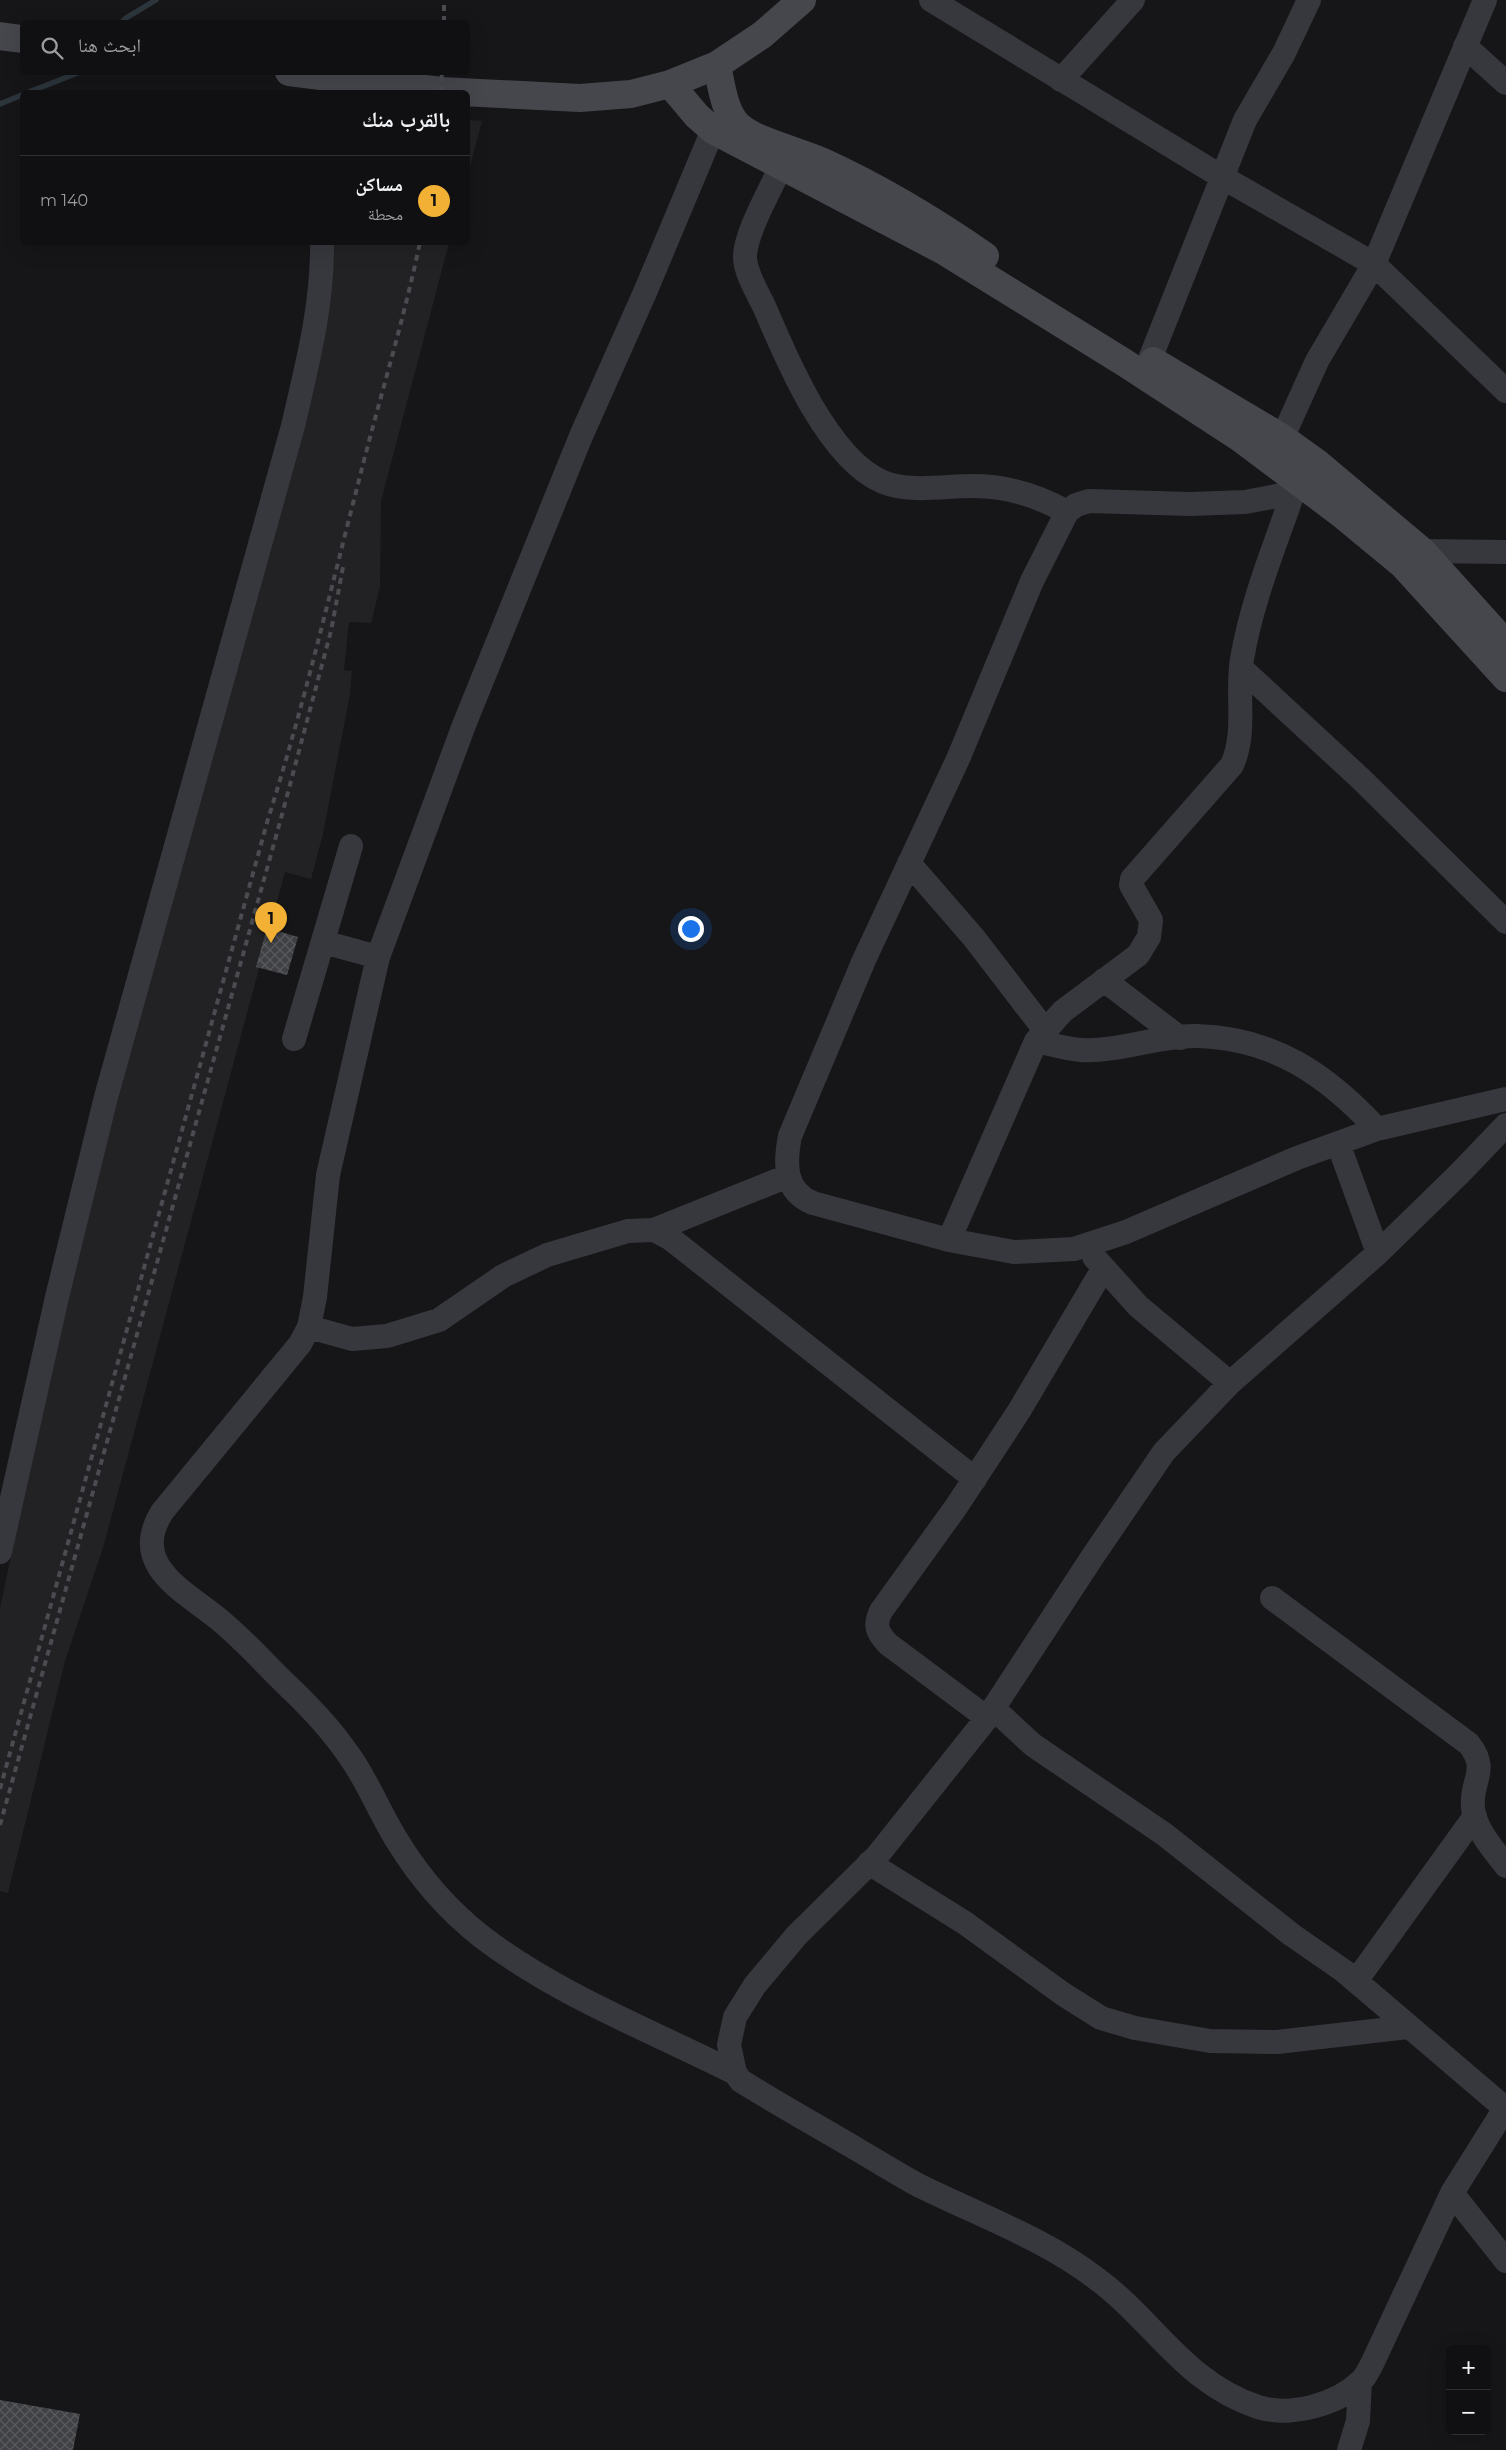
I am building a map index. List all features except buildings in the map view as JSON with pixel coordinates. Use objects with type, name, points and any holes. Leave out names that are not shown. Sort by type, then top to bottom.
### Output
[{"type":"street","points":[[470,92],[580,98],[631,94],[670,84],[717,65],[762,35],[802,0]]},
{"type":"street","points":[[931,0],[1222,178],[1374,264],[1506,391]]},
{"type":"street","points":[[1061,80],[1133,0]]},
{"type":"street","points":[[1150,359],[1245,120],[1284,53],[1309,0]]},
{"type":"street","points":[[1278,450],[1317,361],[1374,264],[1485,0]]},
{"type":"street","points":[[0,36],[20,39]]},
{"type":"street","points":[[1465,46],[1506,83]]},
{"type":"street","points":[[717,65],[727,104],[739,126],[762,138],[821,161],[870,184],[958,237],[1004,269],[1150,359],[1278,450],[1299,477],[1404,565],[1506,678]]},
{"type":"street","points":[[305,80],[429,90]]},
{"type":"street","points":[[670,84],[697,116],[714,130],[944,251],[1125,363],[1278,450]]},
{"type":"street","points":[[714,130],[581,436],[464,725],[378,957],[328,1175],[315,1297],[309,1327],[300,1344],[162,1512],[154,1525],[151,1540],[152,1552],[160,1569],[171,1582],[223,1623],[330,1729],[350,1755],[398,1843],[442,1901],[482,1936],[530,1969],[580,1998],[735,2073]]},
{"type":"street","points":[[781,166],[748,239],[745,259],[793,371],[831,436],[863,468],[882,482],[909,487],[976,486],[1003,488],[1031,494],[1067,512]]},
{"type":"street","points":[[0,1552],[57,1297],[106,1097],[295,416],[311,349],[319,302],[322,245]]},
{"type":"street","points":[[1299,477],[1229,503],[1089,501],[1076,505],[1067,512],[1032,581],[958,759],[864,960],[790,1136],[787,1155],[788,1176],[799,1196],[813,1203],[949,1240],[1014,1252],[1064,1250],[1085,1245],[1168,1215],[1296,1158],[1377,1129],[1506,1099]]},
{"type":"street","points":[[1299,477],[1422,551],[1506,644]]},
{"type":"street","points":[[949,1240],[1040,1035],[1063,1011],[1138,955],[1152,931],[1150,917],[1133,889],[1132,879],[1225,774],[1234,760],[1239,742],[1241,668],[1260,582],[1299,477]]},
{"type":"street","points":[[1422,551],[1506,552]]},
{"type":"street","points":[[1241,668],[1360,779],[1506,922]]},
{"type":"street","points":[[294,1039],[351,846]]},
{"type":"street","points":[[909,862],[974,938],[1040,1035],[1080,1050],[1196,1036],[1241,1041],[1278,1052],[1318,1074],[1352,1102],[1377,1129]]},
{"type":"street","points":[[323,942],[378,957]]},
{"type":"street","points":[[1104,980],[1180,1038]]},
{"type":"street","points":[[1103,1270],[1019,1411],[975,1479],[881,1611],[876,1622],[876,1629],[888,1644],[991,1714],[1164,1834],[1292,1935],[1356,1981],[1408,2027],[1506,2108],[1452,2194],[1371,2366],[1360,2382],[1341,2395],[1315,2407],[1280,2410],[1260,2408],[1235,2398],[1192,2371],[1131,2308],[1097,2278],[1046,2247],[918,2185],[741,2081],[735,2073],[729,2045],[735,2018],[755,1985],[796,1935],[869,1863],[991,1714],[1093,1556],[1164,1452],[1230,1383],[1378,1252],[1460,1173],[1506,1125]]},
{"type":"street","points":[[1338,1143],[1378,1252]]},
{"type":"street","points":[[309,1327],[352,1339],[387,1336],[439,1320],[503,1276],[547,1255],[628,1232],[654,1230],[788,1176]]},
{"type":"street","points":[[654,1230],[671,1239],[975,1479]]},
{"type":"street","points":[[1085,1245],[1103,1270],[1138,1306],[1230,1383]]},
{"type":"street","points":[[1272,1598],[1469,1744],[1477,1754],[1480,1769],[1473,1795],[1475,1816],[1479,1827],[1506,1866]]},
{"type":"street","points":[[1356,1981],[1475,1816]]},
{"type":"street","points":[[869,1863],[966,1923],[1063,1994],[1101,2018],[1135,2028],[1210,2041],[1277,2042],[1408,2027]]},
{"type":"street","points":[[1452,2194],[1506,2261]]},
{"type":"street","points":[[1349,2450],[1358,2422],[1360,2382]]},
{"type":"shaded area","points":[[470,120],[482,121],[470,166]]},
{"type":"shaded area","points":[[327,245],[448,245],[381,501],[380,587],[371,623],[349,622],[344,670],[352,671],[350,694],[323,834],[311,879],[285,872],[103,1548],[65,1661],[8,1893],[0,1891],[0,1608],[82,1224]]},
{"type":"waterway","points":[[124,20],[156,0]]},
{"type":"waterway","points":[[34,90],[72,75]]},
{"type":"waterway","points":[[0,104],[20,96]]},
{"type":"railway","points":[[444,0],[444,20]]},
{"type":"railway","points":[[441,90],[442,75]]},
{"type":"railway","points":[[0,1789],[304,694],[406,303],[419,245]]},
{"type":"railway","points":[[0,1825],[280,822],[331,631],[343,567]]},
{"type":"place","name":"مساكن","points":[[271,943]]}]
